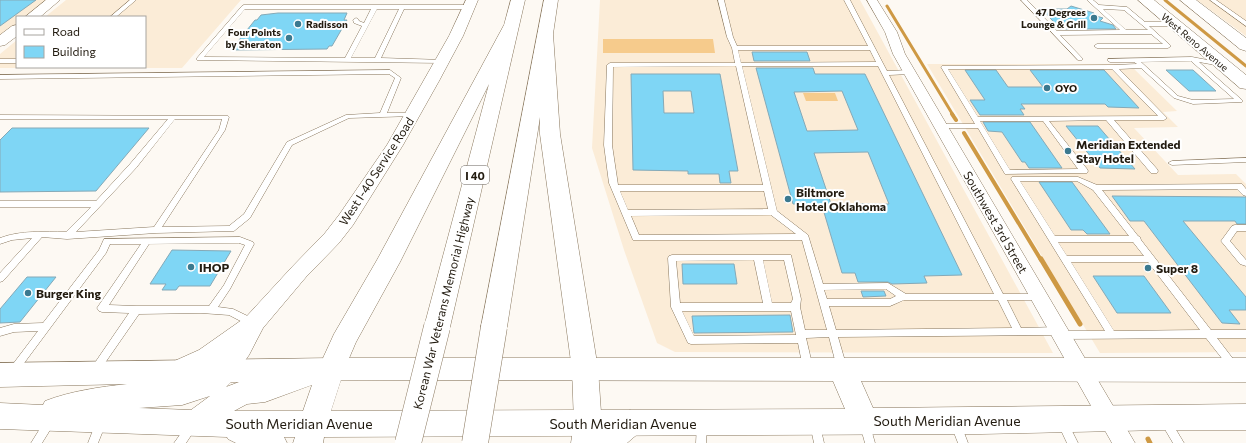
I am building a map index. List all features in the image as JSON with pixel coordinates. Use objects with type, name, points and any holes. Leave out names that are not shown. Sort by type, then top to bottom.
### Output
[{"type":"main road","name":"Korean War Veterans Memorial Highway","points":[[408,443],[518,0]]},
{"type":"main road","points":[[475,443],[550,0]]},
{"type":"main road","name":"West Reno Avenue","points":[[1145,0],[1246,84]]},
{"type":"main road","points":[[1187,0],[1243,41]]},
{"type":"main road","points":[[311,433],[324,369],[337,352],[387,264],[482,78],[513,23]]},
{"type":"main road","points":[[545,32],[550,134],[585,369],[592,436]]},
{"type":"main road","points":[[187,433],[228,399],[245,392],[265,390],[291,382],[324,369]]},
{"type":"main road","points":[[5,375],[324,369],[1242,370]]},
{"type":"main road","points":[[842,369],[867,432]]},
{"type":"main road","points":[[40,426],[85,403],[133,396],[190,392],[210,384],[225,371]]},
{"type":"main road","name":"South Meridian Avenue","points":[[0,416],[40,426],[98,431],[187,433],[230,424],[311,433],[592,436],[630,423],[701,433],[1067,431],[1109,418],[1246,417]]},
{"type":"main road","points":[[230,424],[242,432],[256,435],[272,443]]},
{"type":"street","points":[[33,16],[54,0]]},
{"type":"street","name":"Southwest 3rd Street","points":[[872,0],[891,32],[899,54],[1080,370],[1124,443]]},
{"type":"street","name":"West I-40 Service Road","points":[[177,371],[208,357],[254,323],[299,272],[332,238],[346,220],[412,115],[443,61],[470,4]]},
{"type":"street","points":[[0,42],[16,30]]},
{"type":"street","name":"West I-40 Service Road","points":[[225,371],[241,350],[254,323]]},
{"type":"lane","points":[[114,16],[133,0]]},
{"type":"lane","points":[[722,0],[774,212],[805,237],[842,369]]},
{"type":"lane","points":[[847,0],[1018,331]]},
{"type":"lane","points":[[1024,0],[1080,59]]},
{"type":"lane","points":[[1090,0],[1125,32]]},
{"type":"lane","points":[[1213,0],[1246,24]]},
{"type":"lane","points":[[443,61],[199,59],[244,7],[402,7],[470,4]]},
{"type":"lane","points":[[360,14],[364,7]]},
{"type":"lane","points":[[347,60],[375,7]]},
{"type":"lane","points":[[377,60],[402,7]]},
{"type":"lane","points":[[1097,46],[1168,46],[1125,8],[1098,7]]},
{"type":"lane","points":[[356,20],[356,22],[366,25]]},
{"type":"lane","points":[[1144,24],[1174,24]]},
{"type":"lane","points":[[1055,33],[1152,32]]},
{"type":"lane","points":[[735,48],[872,48]]},
{"type":"lane","points":[[1110,60],[1192,60],[1221,64]]},
{"type":"lane","points":[[1136,60],[1176,97],[1193,102],[1240,101],[1192,60]]},
{"type":"lane","points":[[0,61],[16,61]]},
{"type":"lane","points":[[805,237],[636,238],[614,183],[608,145],[610,65],[880,64]]},
{"type":"lane","points":[[1044,118],[1084,171],[1008,172],[944,67],[1143,66]]},
{"type":"lane","points":[[976,119],[1164,118],[1114,67]]},
{"type":"lane","points":[[0,77],[390,72],[398,78],[383,115]]},
{"type":"lane","points":[[885,73],[910,72]]},
{"type":"lane","points":[[106,238],[156,230],[231,229],[248,216],[289,144],[334,124],[348,116],[412,115]]},
{"type":"lane","points":[[0,117],[226,117],[222,130],[156,230]]},
{"type":"lane","points":[[67,236],[133,166],[173,117]]},
{"type":"lane","points":[[1108,118],[1154,171]]},
{"type":"lane","points":[[941,126],[980,126]]},
{"type":"lane","points":[[1172,163],[1246,160]]},
{"type":"lane","points":[[1112,335],[1014,179],[1078,179],[1096,188],[1210,334],[1242,370]]},
{"type":"lane","points":[[1096,188],[1239,186],[1246,193]]},
{"type":"lane","points":[[616,188],[768,188]]},
{"type":"lane","points":[[0,204],[98,204]]},
{"type":"lane","points":[[626,213],[774,212]]},
{"type":"lane","points":[[1246,228],[1235,228],[1225,241],[1243,262],[1246,263]]},
{"type":"lane","points":[[0,241],[11,237],[40,234],[147,241],[240,240],[250,244],[227,287],[212,310]]},
{"type":"lane","points":[[0,279],[40,234]]},
{"type":"lane","points":[[5,375],[46,327],[103,251],[106,238]]},
{"type":"lane","points":[[1052,239],[1137,239]]},
{"type":"lane","points":[[147,241],[102,308],[136,310],[212,310],[230,312],[254,323]]},
{"type":"lane","points":[[758,257],[768,307]]},
{"type":"lane","points":[[808,369],[801,337],[795,307],[797,299],[788,257],[672,258],[676,307],[691,340],[801,337],[832,334],[1018,331],[1112,335],[1246,334]]},
{"type":"lane","points":[[1064,259],[1152,258]]},
{"type":"lane","points":[[819,287],[888,286],[904,297]]},
{"type":"lane","points":[[824,303],[890,302],[904,297],[1039,297]]},
{"type":"lane","points":[[676,307],[795,307]]},
{"type":"lane","points":[[93,373],[136,310]]},
{"type":"lane","points":[[0,332],[14,328],[46,327]]},
{"type":"lane","points":[[1162,417],[1179,443]]},
{"type":"shaded area","points":[[0,0],[50,0],[29,16],[16,16],[16,26],[0,38]]},
{"type":"shaded area","points":[[66,0],[241,0],[182,68],[146,68],[146,16],[46,16]]},
{"type":"shaded area","name":"Biltmore Hotel Oklahoma","points":[[600,0],[860,0],[1053,353],[675,352],[657,343],[624,250],[592,148]]},
{"type":"shaded area","points":[[1197,0],[1246,0],[1246,36]]},
{"type":"shaded area","points":[[603,39],[713,39],[715,53],[603,53]]},
{"type":"shaded area","points":[[16,41],[16,68],[0,68],[0,54]]},
{"type":"shaded area","name":"Super 8","points":[[927,64],[1129,64],[1177,111],[1163,112],[1178,127],[1134,128],[1178,175],[1236,174],[1246,184],[1246,352],[1100,353]]},
{"type":"shaded area","points":[[803,93],[835,93],[838,101],[806,101]]},
{"type":"building","points":[[0,0],[36,0],[0,26]]},
{"type":"building","points":[[1071,6],[1094,13],[1093,15],[1103,18],[1100,21],[1113,25],[1116,29],[1060,29],[1042,9],[1067,9]]},
{"type":"building","points":[[278,13],[347,13],[344,20],[347,20],[332,46],[329,46],[327,49],[231,50],[255,20],[257,20],[261,15]]},
{"type":"building","points":[[752,52],[807,52],[810,61],[754,61]]},
{"type":"building","points":[[756,68],[813,68],[815,74],[865,74],[962,275],[924,276],[927,283],[892,284],[888,282],[858,282],[855,273],[842,273],[823,209],[809,210],[807,204],[793,204]],"holes":[[[842,91],[858,130],[807,131],[794,92]],[[868,152],[889,204],[831,204],[814,153]]]},
{"type":"building","points":[[965,70],[996,70],[1008,87],[1043,87],[1030,70],[1104,70],[1139,108],[1108,107],[1105,104],[1021,104],[1025,109],[1020,109],[1024,115],[980,115],[970,100],[985,100]]},
{"type":"building","points":[[1166,70],[1193,70],[1216,91],[1189,91]]},
{"type":"building","points":[[631,74],[720,74],[738,171],[729,171],[731,183],[720,183],[719,174],[688,174],[688,171],[633,170]],"holes":[[[663,91],[691,91],[694,113],[664,113]]]},
{"type":"building","points":[[983,122],[1030,122],[1062,168],[1029,168],[1025,162],[1022,162],[1002,132],[988,131]]},
{"type":"building","points":[[1066,126],[1098,126],[1135,169],[1100,168]]},
{"type":"building","points":[[12,128],[149,128],[96,191],[0,192],[0,140]]},
{"type":"building","points":[[1039,182],[1072,182],[1110,234],[1087,234],[1083,230],[1071,230]]},
{"type":"building","points":[[1112,196],[1246,197],[1246,224],[1237,224],[1235,221],[1183,221],[1246,297],[1246,310],[1229,310],[1240,324],[1222,323],[1144,221],[1130,221]]},
{"type":"building","name":"IHOP","points":[[172,250],[231,251],[210,286],[179,286],[176,290],[162,290],[166,284],[150,284]]},
{"type":"building","points":[[682,264],[734,264],[737,284],[683,284]]},
{"type":"building","points":[[1093,276],[1144,276],[1171,313],[1117,313]]},
{"type":"building","name":"Burger King","points":[[27,277],[56,277],[20,322],[0,323],[0,309]]},
{"type":"building","points":[[861,291],[884,291],[886,296],[863,297]]},
{"type":"building","points":[[790,315],[793,332],[694,333],[692,316]]},
{"type":"waterway","points":[[1165,0],[1246,66]]},
{"type":"waterway","points":[[887,6],[953,115]]},
{"type":"waterway","points":[[952,114],[956,120]]},
{"type":"waterway","points":[[964,133],[1041,260]]},
{"type":"waterway","points":[[1041,259],[1080,324]]},
{"type":"waterway","points":[[1148,439],[1150,443]]},
{"type":"place","name":"47 Degrees Lounge & Grill","points":[[1094,18]]},
{"type":"place","name":"Radisson","points":[[298,24]]},
{"type":"place","name":"Four Points by Sheraton","points":[[289,38]]},
{"type":"place","name":"OYO","points":[[1047,88]]},
{"type":"place","name":"Meridian Extended Stay Hotel","points":[[1068,151]]},
{"type":"place","name":"Biltmore Hotel Oklahoma","points":[[788,199]]},
{"type":"place","name":"IHOP","points":[[191,267]]},
{"type":"place","name":"Super 8","points":[[1148,268]]},
{"type":"place","name":"Burger King","points":[[28,293]]}]
